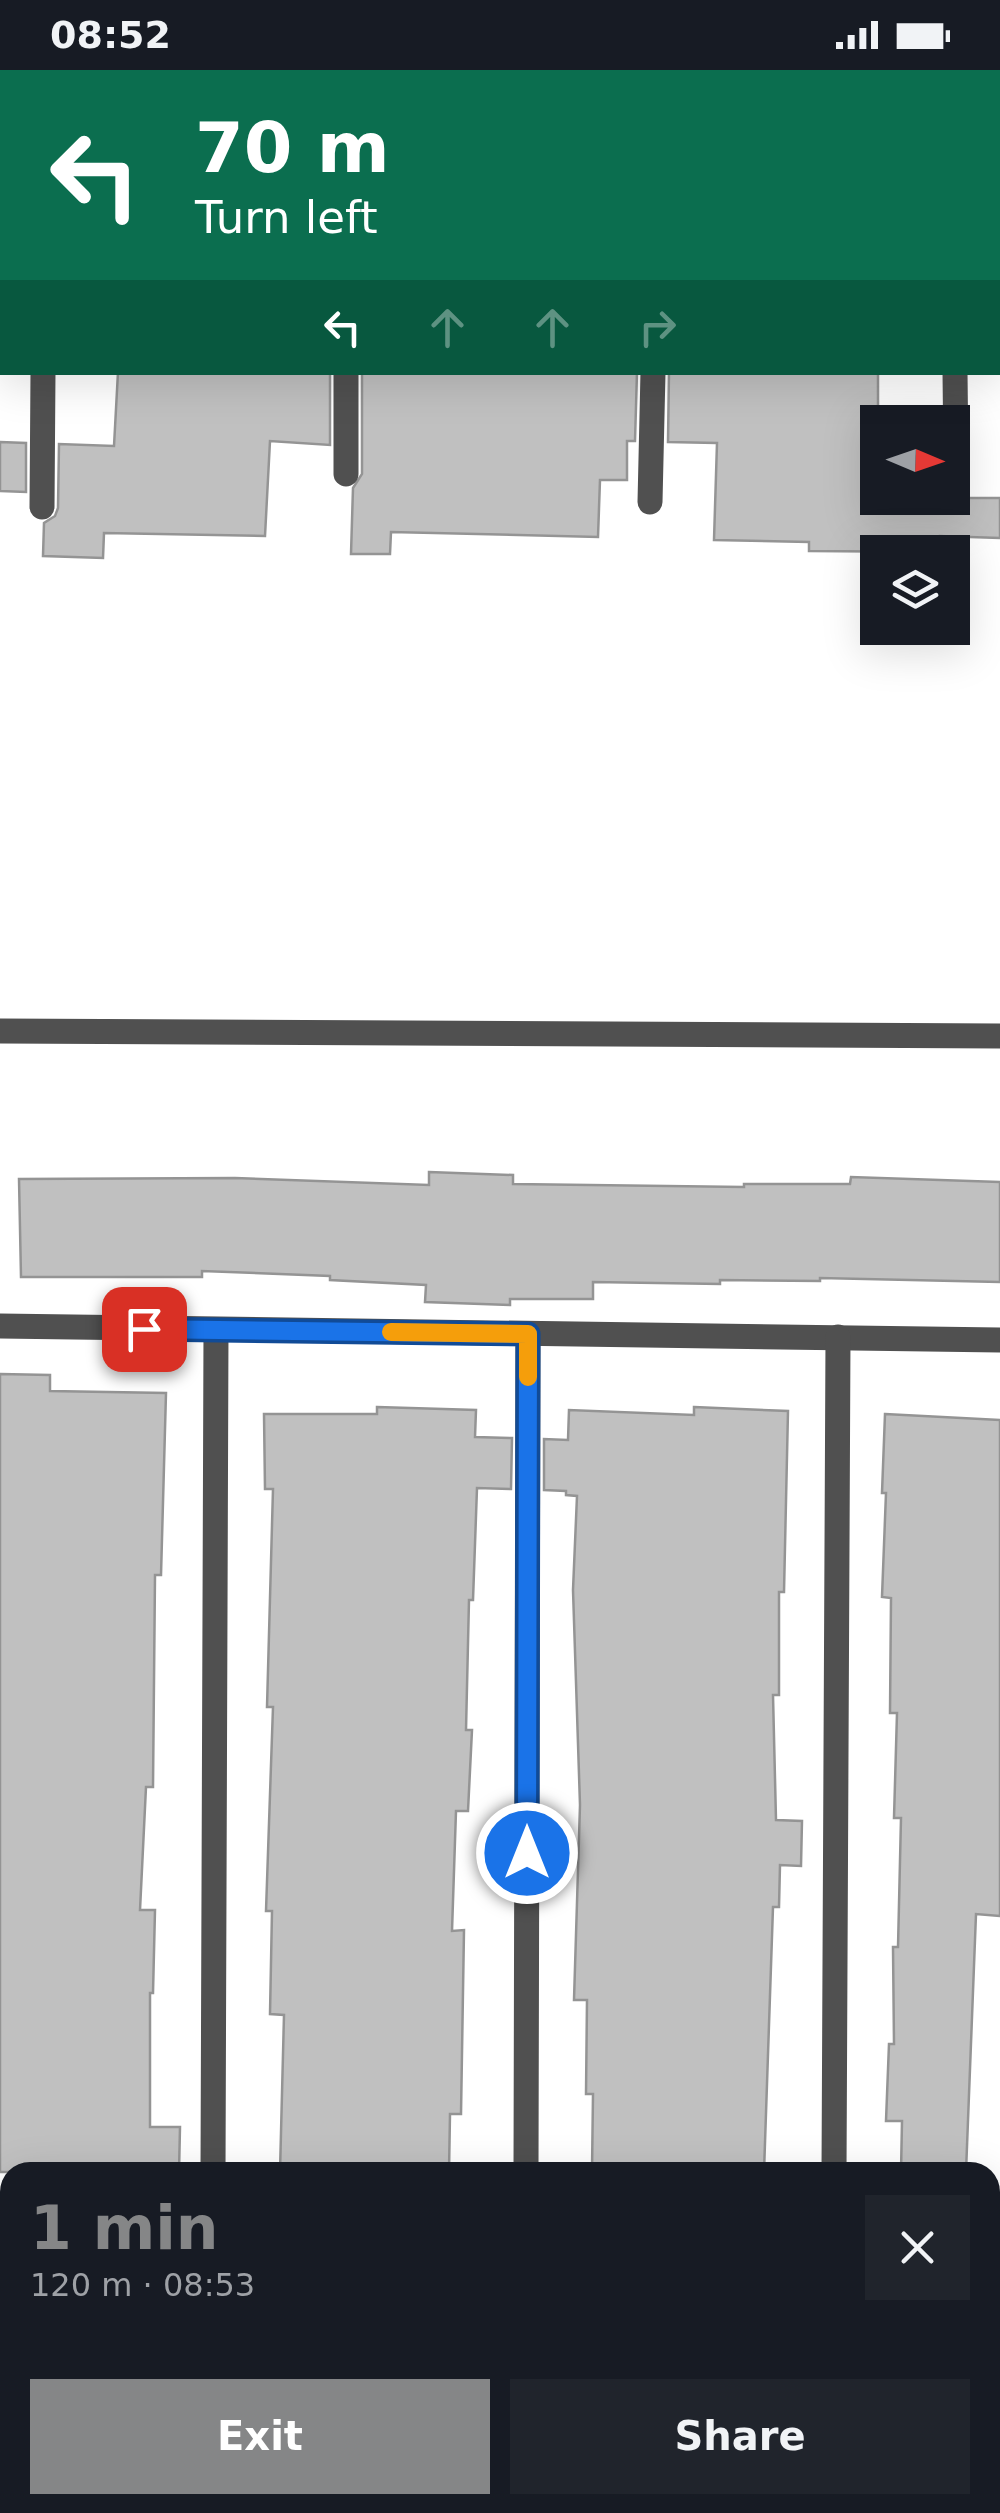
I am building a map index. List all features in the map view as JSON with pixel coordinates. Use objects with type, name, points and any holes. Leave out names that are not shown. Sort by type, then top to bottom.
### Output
[{"type":"street","points":[[42,507],[43,375]]},
{"type":"street","points":[[346,375],[346,474]]},
{"type":"street","points":[[650,502],[653,375]]},
{"type":"street","points":[[955,375],[955,405]]},
{"type":"street","points":[[0,1032],[1000,1036]]},
{"type":"street","points":[[0,1326],[1000,1340]]},
{"type":"street","points":[[213,2162],[216,1330]]},
{"type":"street","points":[[526,2162],[528,1334]]},
{"type":"street","points":[[834,2162],[838,1338]]},
{"type":"building","points":[[118,375],[330,375],[330,445],[270,441],[265,536],[104,533],[103,558],[43,556],[44,523],[55,516],[58,508],[59,444],[114,446]]},
{"type":"building","points":[[362,375],[637,375],[635,441],[627,441],[627,480],[600,480],[598,537],[391,532],[390,554],[351,554],[353,488],[362,474]]},
{"type":"building","points":[[669,375],[878,375],[878,405],[860,405],[860,515],[970,515],[970,498],[1000,498],[1000,538],[860,535],[860,551],[809,551],[809,542],[714,540],[717,443],[668,442]]},
{"type":"building","points":[[0,442],[26,443],[26,492],[0,491]]},
{"type":"building","points":[[429,1172],[513,1175],[513,1184],[744,1187],[850,1184],[851,1177],[1000,1182],[1000,1282],[820,1278],[720,1280],[720,1284],[593,1282],[593,1299],[510,1299],[510,1305],[425,1302],[426,1285],[330,1280],[330,1276],[202,1271],[202,1277],[21,1277],[19,1179],[235,1178],[429,1185]]},
{"type":"building","points":[[0,1374],[50,1375],[50,1391],[166,1393],[161,1575],[155,1575],[153,1787],[146,1787],[140,1910],[155,1910],[150,1993],[150,2127],[180,2127],[179,2162],[0,2162]]},
{"type":"building","points":[[377,1407],[476,1410],[475,1437],[512,1438],[511,1489],[477,1488],[473,1600],[469,1600],[466,1730],[472,1730],[468,1811],[456,1811],[452,1931],[464,1930],[461,2114],[450,2114],[449,2162],[280,2162],[284,2015],[270,2014],[272,1911],[266,1911],[273,1707],[267,1707],[273,1489],[265,1489],[264,1414],[377,1414]]},
{"type":"building","points":[[694,1407],[788,1411],[784,1592],[779,1592],[779,1695],[773,1695],[776,1820],[802,1821],[801,1866],[780,1865],[779,1907],[773,1907],[764,2162],[592,2162],[593,2094],[586,2094],[587,2000],[574,2000],[580,1805],[573,1590],[577,1496],[544,1490],[544,1439],[568,1440],[569,1410],[694,1415]]},
{"type":"building","points":[[885,1414],[1000,1420],[1000,1916],[976,1914],[966,2162],[901,2162],[902,2121],[886,2121],[889,2044],[894,2044],[893,1947],[898,1947],[901,1818],[894,1818],[897,1713],[890,1713],[891,1598],[882,1597],[886,1493],[882,1493]]},
{"type":"slow traffic","points":[[391,1332],[528,1334],[528,1377]]},
{"type":"route","points":[[144,1329],[528,1334],[527,1853]]}]
